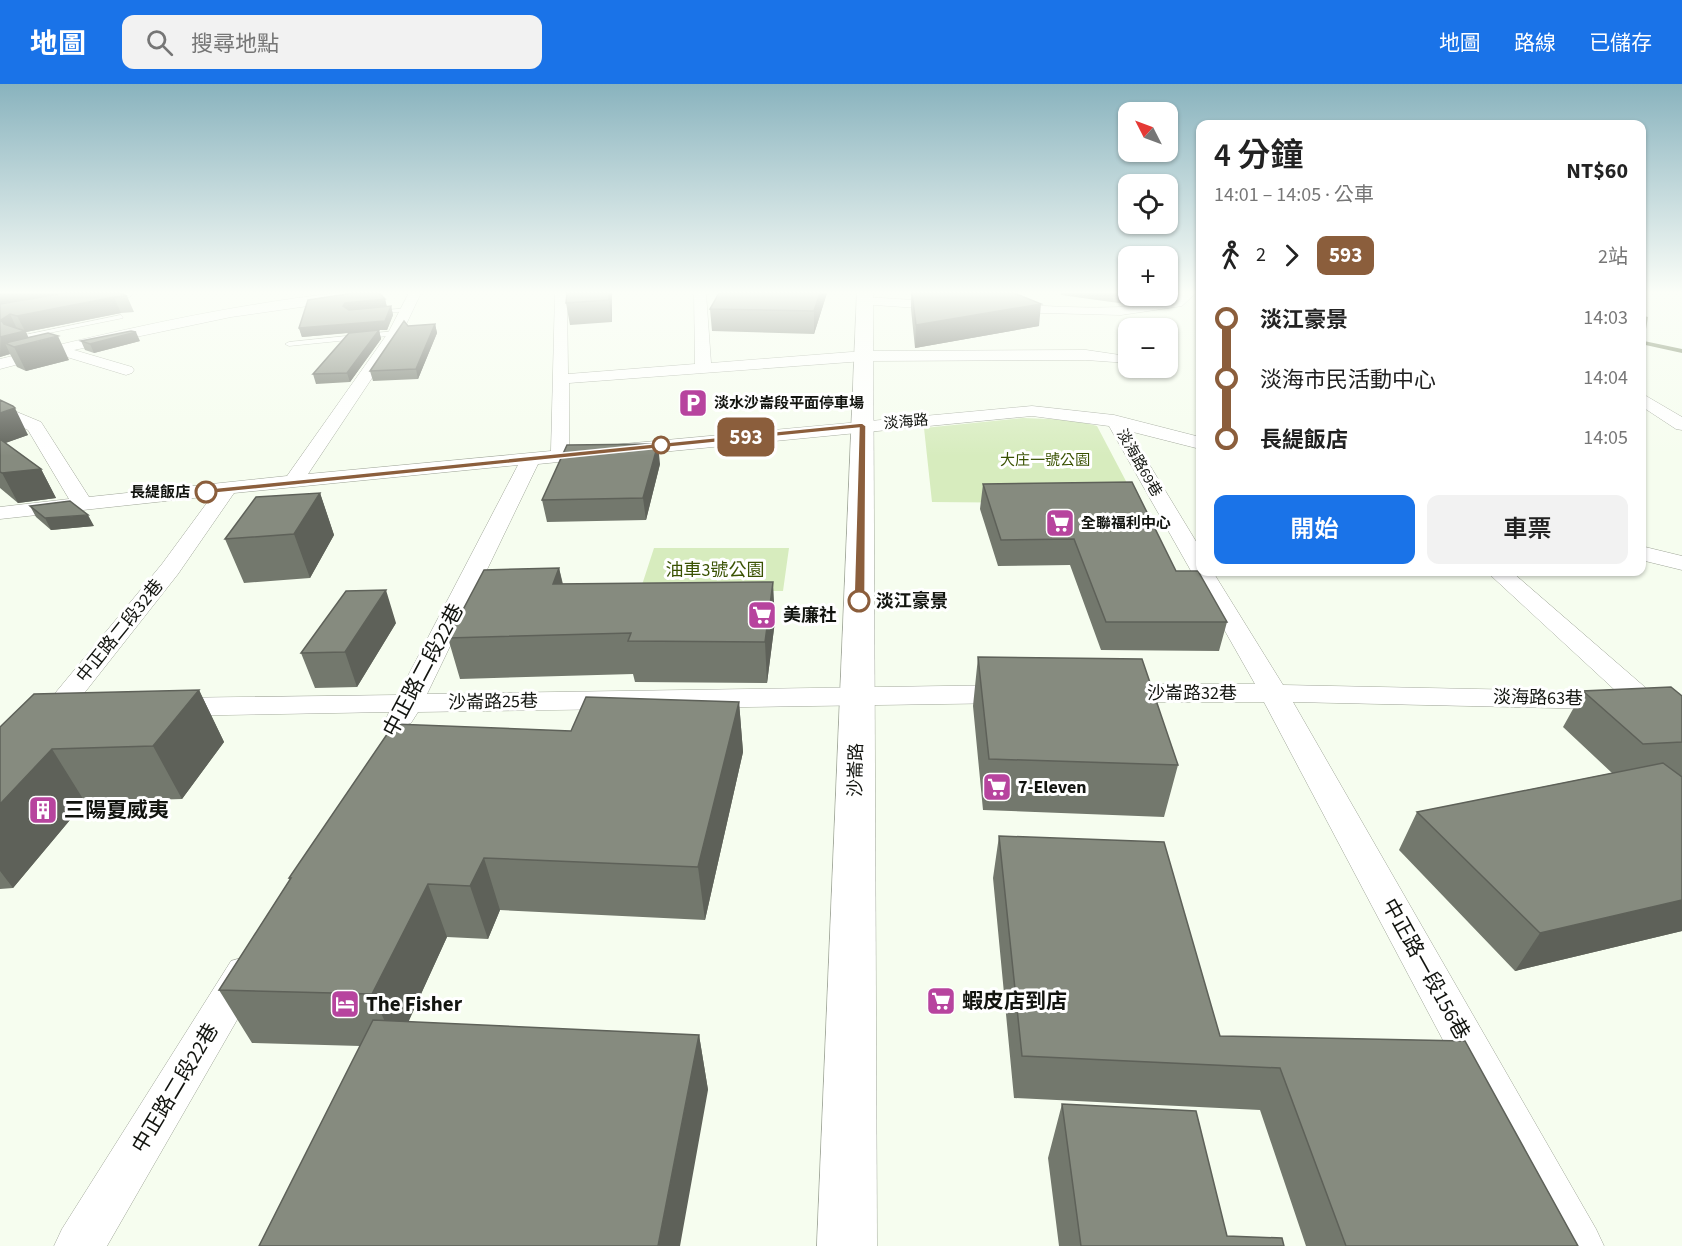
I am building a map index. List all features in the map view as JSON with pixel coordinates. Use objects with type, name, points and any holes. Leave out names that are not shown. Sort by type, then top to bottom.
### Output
[{"type":"street","points":[[46,347],[126,370]]},
{"type":"street","points":[[0,364],[70,347]]},
{"type":"street","points":[[293,481],[385,347]]},
{"type":"street","points":[[545,456],[562,379],[562,347]]},
{"type":"street","points":[[702,347],[703,367]]},
{"type":"street","name":"沙崙路","points":[[847,1246],[864,347]]},
{"type":"street","points":[[562,379],[864,356],[1086,355],[1118,359]]},
{"type":"street","points":[[1646,401],[1682,425]]},
{"type":"street","points":[[0,410],[35,426],[82,503]]},
{"type":"street","name":"淡海路","points":[[0,513],[545,456],[1032,411],[1114,420],[1196,442]]},
{"type":"street","name":"淡海路69巷","points":[[1114,420],[1196,560]]},
{"type":"street","name":"中正路二段22巷","points":[[384,745],[545,456]]},
{"type":"street","name":"中正路二段32巷","points":[[0,760],[57,709],[170,569],[227,489]]},
{"type":"street","points":[[1646,554],[1682,563]]},
{"type":"street","points":[[1205,576],[1274,693]]},
{"type":"street","points":[[1503,576],[1667,719]]},
{"type":"street","name":"沙崙路32巷","points":[[1095,694],[1274,693]]},
{"type":"street","name":"淡海路63巷","points":[[1274,693],[1644,701]]},
{"type":"street","name":"中正路一段156巷","points":[[1274,693],[1579,1246]]},
{"type":"street","points":[[857,695],[1036,694]]},
{"type":"street","name":"沙崙路25巷","points":[[139,708],[857,695]]},
{"type":"street","points":[[57,709],[92,708]]},
{"type":"street","name":"中正路二段22巷","points":[[79,1246],[259,949]]},
{"type":"green space","name":"大庄一號公園","points":[[1023,418],[1074,420],[1097,426],[1138,504],[932,502],[924,428]]},
{"type":"green space","name":"油車3號公園","points":[[654,548],[789,548],[783,591],[640,591]]},
{"type":"building","points":[[337,347],[366,347],[347,373],[313,374]]},
{"type":"building","points":[[386,347],[425,347],[416,369],[370,371]]},
{"type":"building","points":[[0,400],[13,406],[15,408],[0,413]]},
{"type":"building","points":[[0,439],[41,469],[0,472]]},
{"type":"building","points":[[658,444],[643,498],[542,500],[567,445]]},
{"type":"building","points":[[1132,482],[1176,571],[1196,571],[1196,576],[1201,576],[1227,622],[1106,622],[1074,539],[1001,540],[983,484]]},
{"type":"building","points":[[320,493],[294,534],[225,539],[256,497]]},
{"type":"building","points":[[70,501],[88,515],[45,518],[30,506]]},
{"type":"building","points":[[559,568],[553,584],[773,582],[765,642],[628,641],[631,633],[448,638],[484,570]]},
{"type":"building","points":[[386,590],[345,652],[301,653],[346,591]]},
{"type":"building","points":[[978,657],[1142,659],[1178,765],[989,759]]},
{"type":"building","points":[[1671,687],[1682,696],[1682,742],[1643,744],[1583,691]]},
{"type":"building","points":[[199,690],[153,746],[52,749],[0,804],[0,727],[34,694]]},
{"type":"building","points":[[586,697],[739,702],[698,867],[484,858],[470,886],[428,884],[372,994],[219,990],[291,878],[289,878],[394,724],[571,731]]},
{"type":"building","points":[[1663,763],[1682,777],[1682,900],[1540,933],[1417,812]]},
{"type":"building","points":[[999,836],[1164,842],[1220,1036],[1465,1041],[1578,1246],[1346,1246],[1280,1068],[1022,1056]]},
{"type":"building","points":[[373,1020],[699,1035],[658,1246],[259,1246]]},
{"type":"building","points":[[1062,1104],[1196,1111],[1227,1236],[1282,1238],[1284,1246],[1081,1246]]},
{"type":"waterway","points":[[1665,347],[1682,351]]},
{"type":"bus line","name":"593","points":[[206,492],[293,481],[862,426],[859,601]]},
{"type":"place","name":"淡水沙崙段平面停車場","points":[[693,403]]},
{"type":"place","name":"長緹飯店","points":[[206,492]]},
{"type":"place","name":"全聯福利中心","points":[[1060,523]]},
{"type":"place","name":"淡江豪景","points":[[859,601]]},
{"type":"place","name":"美廉社","points":[[762,615]]},
{"type":"place","name":"7-Eleven","points":[[997,787]]},
{"type":"place","name":"三陽夏威夷","points":[[43,810]]},
{"type":"place","name":"蝦皮店到店","points":[[941,1001]]},
{"type":"place","name":"The Fisher","points":[[345,1004]]}]
